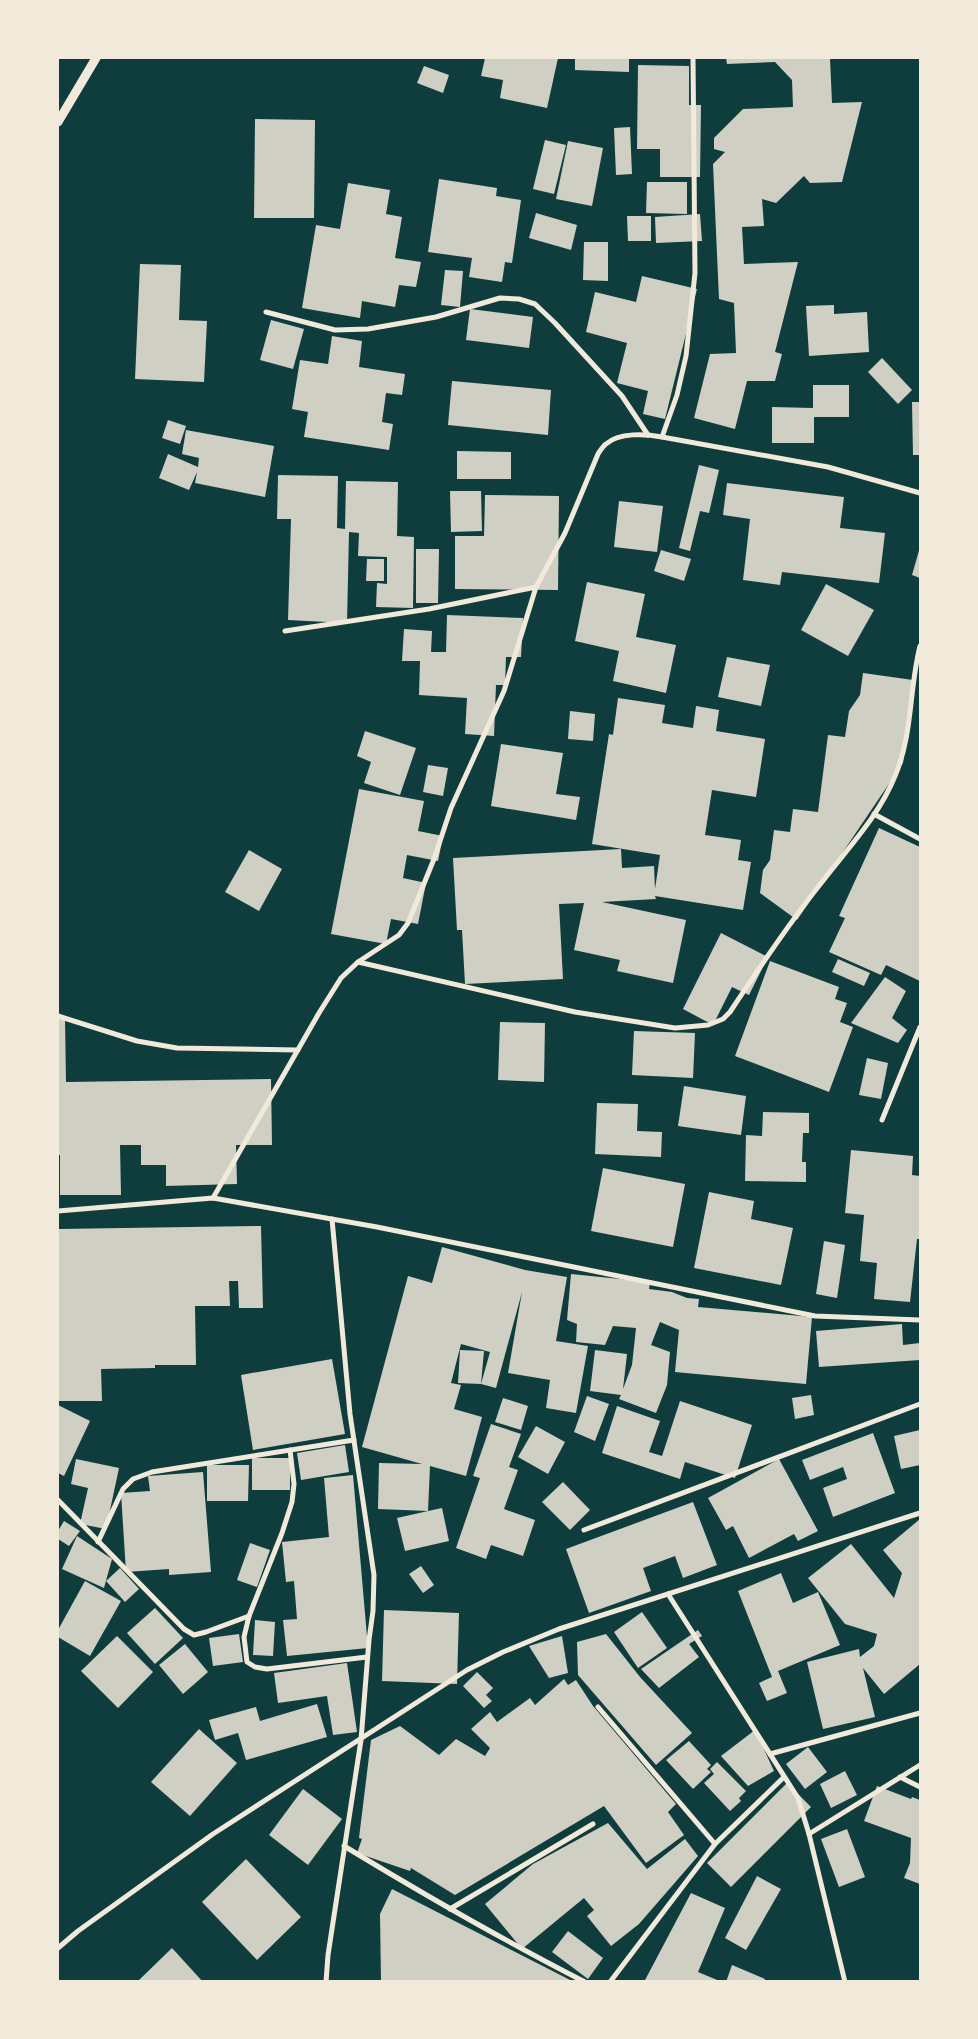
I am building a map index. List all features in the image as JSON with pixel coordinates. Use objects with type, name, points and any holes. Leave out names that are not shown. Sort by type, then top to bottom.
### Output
[{"type":"street","points":[[58,122],[96,58]]},
{"type":"street","points":[[662,437],[677,395],[686,356],[695,273],[693,58]]},
{"type":"street","points":[[266,312],[335,330],[368,329],[436,317],[500,298],[519,299],[535,304],[622,396],[648,435]]},
{"type":"street","points":[[213,1198],[341,978],[358,962],[399,935],[408,923],[434,859],[451,808],[504,691],[536,587],[565,533],[598,454],[606,443],[619,437],[648,435],[662,437],[828,467],[920,493]]},
{"type":"street","points":[[285,631],[429,609],[536,587]]},
{"type":"street","points":[[358,962],[575,1012],[675,1028],[708,1025],[723,1019],[730,1012],[778,941],[853,844],[874,814],[895,778],[905,751],[920,646]]},
{"type":"street","points":[[874,814],[920,839]]},
{"type":"street","points":[[58,1016],[137,1041],[177,1048],[298,1050]]},
{"type":"street","points":[[882,1120],[920,1026]]},
{"type":"street","points":[[58,1211],[213,1198],[332,1218],[815,1316],[920,1320]]},
{"type":"street","points":[[326,1982],[360,1740],[373,1610],[374,1575],[354,1440],[332,1218]]},
{"type":"street","points":[[584,1530],[920,1404]]},
{"type":"street","points":[[98,1542],[123,1489],[133,1479],[152,1472],[354,1440]]},
{"type":"street","points":[[290,1450],[294,1484],[292,1502],[282,1533],[249,1616],[244,1637],[247,1662],[255,1667],[267,1669],[368,1657]]},
{"type":"street","points":[[58,1500],[184,1630],[194,1635],[249,1616]]},
{"type":"street","points":[[58,1948],[78,1931],[213,1834],[467,1670],[503,1652],[558,1629],[920,1513]]},
{"type":"street","points":[[668,1594],[798,1798],[809,1834],[845,1982]]},
{"type":"street","points":[[598,1707],[715,1844]]},
{"type":"street","points":[[770,1754],[920,1713]]},
{"type":"street","points":[[809,1834],[920,1765]]},
{"type":"street","points":[[610,1982],[715,1844],[784,1777]]},
{"type":"street","points":[[900,1777],[920,1787]]},
{"type":"street","points":[[450,1909],[593,1824]]},
{"type":"street","points":[[344,1846],[450,1909],[585,1982]]},
{"type":"building","points":[[485,58],[558,58],[547,108],[500,98],[503,80],[481,76]]},
{"type":"building","points":[[575,58],[629,58],[629,72],[575,70]]},
{"type":"building","points":[[726,58],[830,58],[832,103],[862,102],[842,182],[810,183],[804,176],[776,203],[762,199],[764,226],[742,227],[744,264],[798,262],[775,352],[782,354],[775,381],[747,381],[735,429],[694,418],[710,354],[736,353],[734,303],[719,299],[713,164],[725,152],[714,149],[714,138],[743,109],[793,107],[792,80],[775,62],[727,64]]},
{"type":"building","points":[[638,65],[689,66],[689,105],[701,105],[700,177],[660,177],[660,149],[637,149]]},
{"type":"building","points":[[424,66],[449,75],[443,93],[417,83]]},
{"type":"building","points":[[255,119],[315,120],[314,218],[254,218]]},
{"type":"building","points":[[630,127],[632,174],[616,175],[614,128]]},
{"type":"building","points":[[545,140],[566,145],[554,194],[533,189]]},
{"type":"building","points":[[568,141],[603,148],[592,206],[556,199]]},
{"type":"building","points":[[439,179],[497,188],[496,196],[521,200],[512,263],[505,262],[502,282],[469,277],[472,258],[428,252]]},
{"type":"building","points":[[647,182],[687,182],[687,214],[646,213]]},
{"type":"building","points":[[348,183],[390,190],[386,214],[402,217],[395,258],[421,262],[416,287],[399,285],[395,307],[362,301],[360,318],[302,308],[316,225],[340,229]]},
{"type":"building","points":[[536,213],[577,225],[571,250],[529,238]]},
{"type":"building","points":[[700,214],[702,241],[656,243],[655,217]]},
{"type":"building","points":[[627,216],[651,216],[651,241],[628,241]]},
{"type":"building","points":[[584,242],[608,242],[608,281],[583,280]]},
{"type":"building","points":[[140,264],[181,265],[179,320],[207,321],[204,382],[135,379]]},
{"type":"building","points":[[445,270],[463,271],[460,307],[441,305]]},
{"type":"building","points":[[642,276],[697,289],[665,419],[643,414],[648,391],[617,383],[627,343],[586,332],[595,292],[636,302]]},
{"type":"building","points":[[834,305],[834,314],[867,312],[869,352],[809,356],[806,306]]},
{"type":"building","points":[[470,309],[533,317],[529,348],[466,340]]},
{"type":"building","points":[[271,320],[304,329],[293,369],[260,360]]},
{"type":"building","points":[[332,336],[362,341],[359,367],[405,374],[402,395],[386,393],[382,422],[393,424],[389,450],[304,437],[308,412],[292,409],[300,360],[328,364]]},
{"type":"building","points":[[882,358],[912,390],[898,404],[868,372]]},
{"type":"building","points":[[452,381],[551,390],[548,435],[448,425]]},
{"type":"building","points":[[813,385],[849,385],[849,417],[814,417],[814,443],[772,443],[772,407],[813,408]]},
{"type":"building","points":[[912,402],[920,402],[920,455],[913,455]]},
{"type":"building","points":[[168,420],[186,426],[180,444],[162,438]]},
{"type":"building","points":[[186,430],[274,446],[265,497],[195,483],[197,472],[189,490],[159,478],[168,454],[198,467],[199,458],[182,454]]},
{"type":"building","points":[[457,451],[511,452],[511,479],[457,479]]},
{"type":"building","points":[[699,465],[719,470],[709,513],[700,511],[690,551],[679,548]]},
{"type":"building","points":[[278,475],[338,476],[337,528],[345,529],[346,481],[398,482],[397,536],[414,537],[413,608],[376,607],[377,583],[387,584],[387,557],[358,556],[359,533],[349,532],[347,623],[288,620],[291,519],[277,519]]},
{"type":"building","points":[[727,483],[844,497],[840,528],[885,533],[879,583],[782,572],[780,585],[743,580],[750,519],[723,515]]},
{"type":"building","points":[[450,491],[481,491],[482,531],[451,532]]},
{"type":"building","points":[[485,495],[559,496],[558,590],[455,589],[455,536],[484,536]]},
{"type":"building","points":[[619,501],[663,506],[657,552],[614,547]]},
{"type":"building","points":[[920,547],[920,578],[912,575]]},
{"type":"building","points":[[416,549],[439,549],[438,603],[416,603]]},
{"type":"building","points":[[661,550],[691,559],[684,581],[654,571]]},
{"type":"building","points":[[367,559],[384,559],[384,581],[366,581]]},
{"type":"building","points":[[587,582],[645,594],[636,637],[676,645],[666,693],[613,681],[619,651],[575,641]]},
{"type":"building","points":[[826,584],[874,610],[848,656],[801,630]]},
{"type":"building","points":[[447,615],[523,618],[521,657],[506,657],[505,685],[496,685],[494,736],[465,734],[467,698],[419,695],[420,661],[402,661],[404,629],[432,631],[431,652],[446,652]]},
{"type":"building","points":[[727,657],[770,665],[761,706],[718,697]]},
{"type":"building","points":[[863,673],[913,680],[903,763],[797,920],[760,893],[763,870],[770,860],[774,830],[790,832],[793,809],[818,812],[828,735],[845,737],[849,711],[860,695]]},
{"type":"building","points":[[618,698],[665,705],[662,723],[693,728],[696,706],[719,710],[716,731],[765,739],[756,797],[712,790],[705,835],[741,840],[738,860],[751,862],[743,910],[655,896],[656,899],[602,902],[686,920],[673,983],[617,971],[620,960],[574,950],[584,903],[559,904],[563,979],[465,984],[462,930],[457,930],[453,858],[621,849],[622,868],[654,866],[655,889],[660,855],[592,844],[609,734],[613,735]]},
{"type":"building","points":[[570,711],[595,714],[593,741],[568,739]]},
{"type":"building","points":[[365,731],[416,748],[400,795],[364,783],[371,762],[357,756]]},
{"type":"building","points":[[501,744],[563,753],[556,794],[580,797],[576,820],[491,806]]},
{"type":"building","points":[[428,765],[448,768],[443,796],[423,792]]},
{"type":"building","points":[[359,789],[424,801],[418,831],[443,836],[438,861],[407,855],[403,878],[426,883],[418,924],[391,919],[386,944],[331,934]]},
{"type":"building","points":[[879,828],[920,847],[920,981],[886,965],[881,975],[829,952],[845,918],[839,916]]},
{"type":"building","points":[[249,850],[282,869],[259,911],[225,892]]},
{"type":"building","points":[[721,933],[768,957],[749,995],[732,987],[713,1025],[683,1009]]},
{"type":"building","points":[[838,959],[870,973],[864,986],[832,972]]},
{"type":"building","points":[[770,961],[839,987],[835,999],[847,1003],[840,1022],[853,1027],[829,1092],[735,1056]]},
{"type":"building","points":[[885,977],[906,991],[892,1018],[907,1030],[898,1043],[851,1023]]},
{"type":"building","points":[[58,1019],[65,1019],[66,1082],[271,1079],[272,1145],[236,1145],[237,1184],[166,1186],[166,1165],[141,1165],[141,1145],[120,1145],[121,1195],[60,1195],[60,1155],[58,1155]]},
{"type":"building","points":[[500,1022],[545,1023],[544,1082],[498,1080]]},
{"type":"building","points":[[634,1031],[695,1033],[693,1078],[632,1075]]},
{"type":"building","points":[[867,1058],[888,1063],[881,1099],[859,1095]]},
{"type":"building","points":[[684,1086],[746,1096],[741,1135],[678,1126]]},
{"type":"building","points":[[597,1103],[638,1104],[637,1131],[662,1132],[661,1157],[595,1154]]},
{"type":"building","points":[[763,1112],[809,1113],[809,1133],[803,1133],[802,1162],[806,1162],[806,1182],[745,1181],[746,1135],[762,1136]]},
{"type":"building","points":[[851,1150],[913,1156],[912,1175],[920,1176],[920,1239],[917,1239],[910,1302],[874,1299],[877,1263],[860,1261],[864,1215],[845,1213]]},
{"type":"building","points":[[603,1168],[685,1184],[673,1247],[591,1231]]},
{"type":"building","points":[[709,1192],[754,1201],[751,1219],[793,1228],[781,1285],[694,1268]]},
{"type":"building","points":[[261,1226],[263,1308],[239,1308],[238,1281],[229,1281],[230,1306],[195,1306],[196,1365],[155,1365],[155,1368],[101,1369],[102,1401],[58,1401],[58,1229]]},
{"type":"building","points":[[824,1241],[845,1245],[837,1298],[816,1294]]},
{"type":"building","points":[[442,1247],[525,1270],[567,1277],[556,1341],[588,1346],[576,1413],[546,1408],[550,1380],[508,1373],[522,1292],[496,1388],[481,1384],[490,1352],[461,1344],[451,1383],[461,1385],[454,1409],[482,1417],[466,1476],[430,1466],[428,1511],[378,1509],[379,1463],[422,1464],[362,1447],[408,1276],[432,1283]]},
{"type":"building","points":[[571,1274],[650,1282],[649,1289],[672,1292],[687,1298],[699,1299],[698,1307],[812,1317],[806,1384],[675,1372],[679,1330],[660,1322],[651,1345],[670,1352],[667,1385],[656,1413],[619,1399],[621,1395],[590,1391],[595,1350],[627,1354],[623,1389],[632,1365],[636,1328],[613,1326],[605,1345],[576,1342],[577,1324],[567,1320]]},
{"type":"building","points":[[902,1324],[903,1345],[920,1343],[920,1360],[819,1367],[816,1331]]},
{"type":"building","points":[[460,1350],[484,1351],[481,1384],[458,1383]]},
{"type":"building","points":[[332,1359],[345,1434],[253,1450],[241,1375]]},
{"type":"building","points":[[811,1395],[814,1415],[795,1419],[792,1398]]},
{"type":"building","points":[[587,1396],[609,1404],[595,1441],[574,1432]]},
{"type":"building","points":[[503,1398],[528,1406],[521,1430],[495,1422]]},
{"type":"building","points":[[680,1401],[752,1425],[735,1478],[685,1462],[680,1479],[602,1453],[617,1406],[660,1421],[649,1452],[662,1456]]},
{"type":"building","points":[[58,1405],[90,1421],[64,1476],[58,1473]]},
{"type":"building","points":[[491,1424],[521,1434],[509,1467],[518,1470],[504,1509],[535,1520],[523,1556],[491,1545],[486,1559],[456,1548],[480,1478],[473,1476]]},
{"type":"building","points":[[536,1426],[565,1442],[548,1474],[518,1457]]},
{"type":"building","points":[[920,1430],[920,1465],[901,1469],[894,1436]]},
{"type":"building","points":[[873,1433],[895,1493],[833,1517],[823,1488],[847,1479],[843,1467],[810,1480],[802,1460]]},
{"type":"building","points":[[345,1445],[349,1472],[301,1480],[297,1453]]},
{"type":"building","points":[[252,1458],[290,1458],[290,1490],[252,1490]]},
{"type":"building","points":[[76,1459],[119,1468],[106,1529],[80,1524],[88,1488],[71,1484]]},
{"type":"building","points":[[779,1459],[818,1531],[798,1541],[794,1534],[749,1558],[733,1526],[726,1530],[708,1498]]},
{"type":"building","points":[[207,1465],[249,1465],[248,1501],[207,1501]]},
{"type":"building","points":[[203,1472],[211,1572],[169,1575],[169,1569],[126,1572],[121,1493],[150,1491],[148,1476]]},
{"type":"building","points":[[353,1475],[368,1648],[287,1656],[283,1620],[297,1619],[294,1581],[286,1582],[282,1542],[329,1537],[324,1478]]},
{"type":"building","points":[[563,1482],[590,1510],[570,1530],[542,1502]]},
{"type":"building","points":[[693,1502],[717,1565],[683,1578],[675,1556],[643,1568],[651,1591],[589,1613],[566,1549]]},
{"type":"building","points":[[442,1508],[449,1541],[405,1551],[397,1518]]},
{"type":"building","points":[[920,1519],[920,1664],[884,1694],[863,1668],[875,1717],[823,1729],[807,1662],[859,1649],[860,1657],[874,1646],[877,1634],[845,1624],[808,1578],[851,1544],[894,1598],[902,1573],[883,1550]]},
{"type":"building","points":[[64,1521],[80,1531],[69,1546],[58,1539],[58,1531]]},
{"type":"building","points":[[77,1536],[112,1559],[104,1588],[62,1569]]},
{"type":"building","points":[[250,1543],[270,1550],[257,1587],[237,1580]]},
{"type":"building","points":[[421,1566],[434,1585],[423,1593],[409,1574]]},
{"type":"building","points":[[120,1568],[139,1589],[125,1602],[106,1581]]},
{"type":"building","points":[[781,1573],[793,1603],[818,1592],[840,1645],[778,1671],[787,1693],[767,1701],[759,1683],[772,1677],[738,1591]]},
{"type":"building","points":[[85,1581],[121,1601],[90,1656],[58,1637],[58,1630]]},
{"type":"building","points":[[155,1608],[183,1638],[155,1664],[127,1633]]},
{"type":"building","points":[[384,1610],[459,1613],[457,1684],[382,1681]]},
{"type":"building","points":[[642,1612],[667,1648],[638,1668],[614,1632]]},
{"type":"building","points":[[255,1620],[275,1622],[273,1656],[253,1655]]},
{"type":"building","points":[[698,1630],[702,1636],[689,1644],[699,1657],[659,1688],[641,1669]]},
{"type":"building","points":[[239,1634],[243,1662],[213,1666],[209,1638]]},
{"type":"building","points":[[606,1634],[640,1677],[692,1733],[656,1765],[578,1675],[577,1642]]},
{"type":"building","points":[[117,1636],[153,1672],[118,1708],[81,1671]]},
{"type":"building","points":[[562,1636],[568,1673],[549,1678],[529,1646]]},
{"type":"building","points":[[185,1644],[208,1672],[183,1694],[159,1665]]},
{"type":"building","points":[[347,1663],[357,1732],[333,1735],[327,1696],[278,1703],[274,1673]]},
{"type":"building","points":[[477,1672],[493,1688],[486,1695],[492,1701],[484,1708],[463,1686]]},
{"type":"building","points":[[564,1679],[568,1685],[576,1680],[593,1706],[676,1804],[668,1812],[684,1835],[646,1863],[604,1806],[455,1895],[411,1868],[410,1871],[357,1853],[362,1839],[359,1838],[371,1740],[400,1726],[439,1755],[456,1739],[485,1756],[490,1748],[471,1729],[490,1712],[497,1722],[530,1698],[535,1705]]},
{"type":"building","points":[[317,1704],[327,1737],[246,1760],[238,1733],[215,1740],[209,1720],[256,1707],[260,1721]]},
{"type":"building","points":[[199,1729],[237,1763],[190,1816],[151,1782]]},
{"type":"building","points":[[755,1730],[774,1771],[748,1786],[721,1756]]},
{"type":"building","points":[[689,1741],[711,1765],[707,1769],[711,1772],[693,1789],[666,1760]]},
{"type":"building","points":[[808,1747],[827,1772],[805,1789],[786,1764]]},
{"type":"building","points":[[717,1762],[746,1791],[739,1798],[741,1801],[730,1811],[704,1783],[714,1774],[710,1769]]},
{"type":"building","points":[[845,1771],[857,1795],[831,1808],[820,1784]]},
{"type":"building","points":[[787,1783],[811,1807],[731,1887],[707,1863]]},
{"type":"building","points":[[877,1786],[911,1799],[912,1797],[920,1800],[920,1884],[904,1878],[910,1863],[911,1838],[864,1821]]},
{"type":"building","points":[[303,1789],[342,1819],[308,1865],[269,1835]]},
{"type":"building","points":[[608,1823],[647,1869],[685,1839],[698,1856],[639,1924],[611,1946],[587,1916],[594,1910],[584,1898],[522,1949],[485,1904],[533,1864]]},
{"type":"building","points":[[847,1829],[865,1877],[839,1887],[821,1839]]},
{"type":"building","points":[[246,1859],[301,1917],[257,1960],[202,1902]]},
{"type":"building","points":[[757,1876],[781,1889],[746,1950],[725,1938]]},
{"type":"building","points":[[392,1889],[574,1982],[381,1982],[380,1914]]},
{"type":"building","points":[[691,1893],[725,1908],[698,1972],[722,1982],[644,1982]]},
{"type":"building","points":[[568,1931],[603,1958],[588,1979],[552,1952]]},
{"type":"building","points":[[172,1948],[203,1982],[137,1982]]},
{"type":"building","points":[[732,1965],[765,1979],[764,1982],[726,1982]]}]
